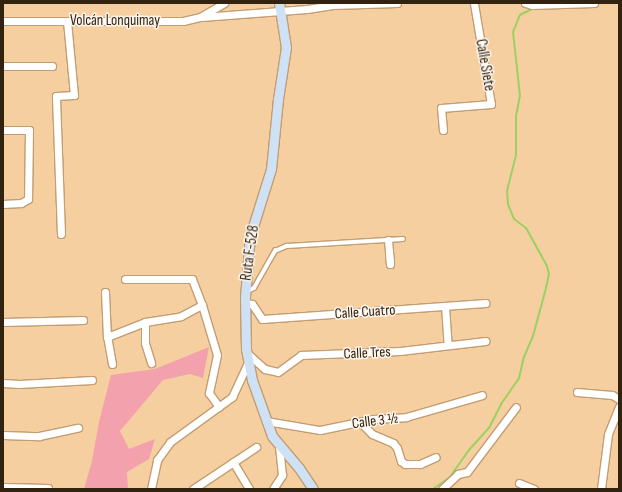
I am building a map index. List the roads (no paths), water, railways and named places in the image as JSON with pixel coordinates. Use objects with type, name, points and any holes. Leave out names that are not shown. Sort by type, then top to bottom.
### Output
[{"type":"main road","name":"Ruta F-528","points":[[280,7],[286,47],[278,99],[271,169],[250,236],[245,293],[249,304],[247,353],[252,362],[252,380],[272,436],[313,489]]},
{"type":"street","name":"Volcán Lonquimay","points":[[3,21],[183,21],[200,18],[224,3]]},
{"type":"street","points":[[200,18],[280,7],[307,10],[348,4],[397,3]]},
{"type":"street","name":"Calle Siete","points":[[442,130],[441,108],[491,104],[474,3]]},
{"type":"street","points":[[525,3],[532,5],[594,3]]},
{"type":"street","points":[[61,234],[56,96],[74,95],[67,21]]},
{"type":"street","points":[[3,66],[52,66]]},
{"type":"street","points":[[3,130],[29,130],[28,199],[21,203],[3,204]]},
{"type":"street","points":[[388,240],[390,264],[389,253]]},
{"type":"street","points":[[125,279],[192,279],[202,305],[217,355],[209,393],[219,407]]},
{"type":"street","points":[[105,292],[107,337],[112,364]]},
{"type":"street","name":"Calle Cuatro","points":[[249,304],[262,319],[485,304]]},
{"type":"street","points":[[107,337],[146,322],[181,316],[202,305]]},
{"type":"street","points":[[445,306],[448,346]]},
{"type":"street","points":[[3,322],[83,320]]},
{"type":"street","points":[[146,322],[145,343],[152,363]]},
{"type":"street","name":"Calle Tres","points":[[252,362],[264,369],[278,372],[301,355],[400,351],[485,341]]},
{"type":"street","points":[[151,489],[157,460],[170,442],[232,397],[252,362]]},
{"type":"street","points":[[3,383],[19,384],[92,380]]},
{"type":"street","points":[[577,392],[612,395],[619,399]]},
{"type":"street","name":"Calle 3 ½","points":[[266,421],[320,430],[360,422],[406,417],[482,395]]},
{"type":"street","points":[[442,489],[458,474],[467,472],[516,407]]},
{"type":"street","points":[[601,489],[608,434],[619,408]]},
{"type":"street","points":[[360,422],[372,434],[393,443],[397,448],[401,461],[404,464],[420,464],[436,457]]},
{"type":"street","points":[[3,435],[39,436],[78,428]]},
{"type":"street","points":[[276,488],[282,475],[280,446]]},
{"type":"street","points":[[193,489],[256,447]]},
{"type":"street","points":[[233,462],[249,489]]},
{"type":"street","points":[[519,483],[534,489]]},
{"type":"street","points":[[3,488],[48,488]]},
{"type":"lane","points":[[245,293],[254,288],[275,251],[287,246],[403,239]]},
{"type":"waterway","points":[[433,489],[450,477],[469,450],[489,428],[501,404],[519,378],[524,357],[533,336],[549,274],[547,266],[526,228],[514,219],[508,204],[507,191],[516,154],[516,116],[520,96],[513,32],[520,15],[534,8]]}]
